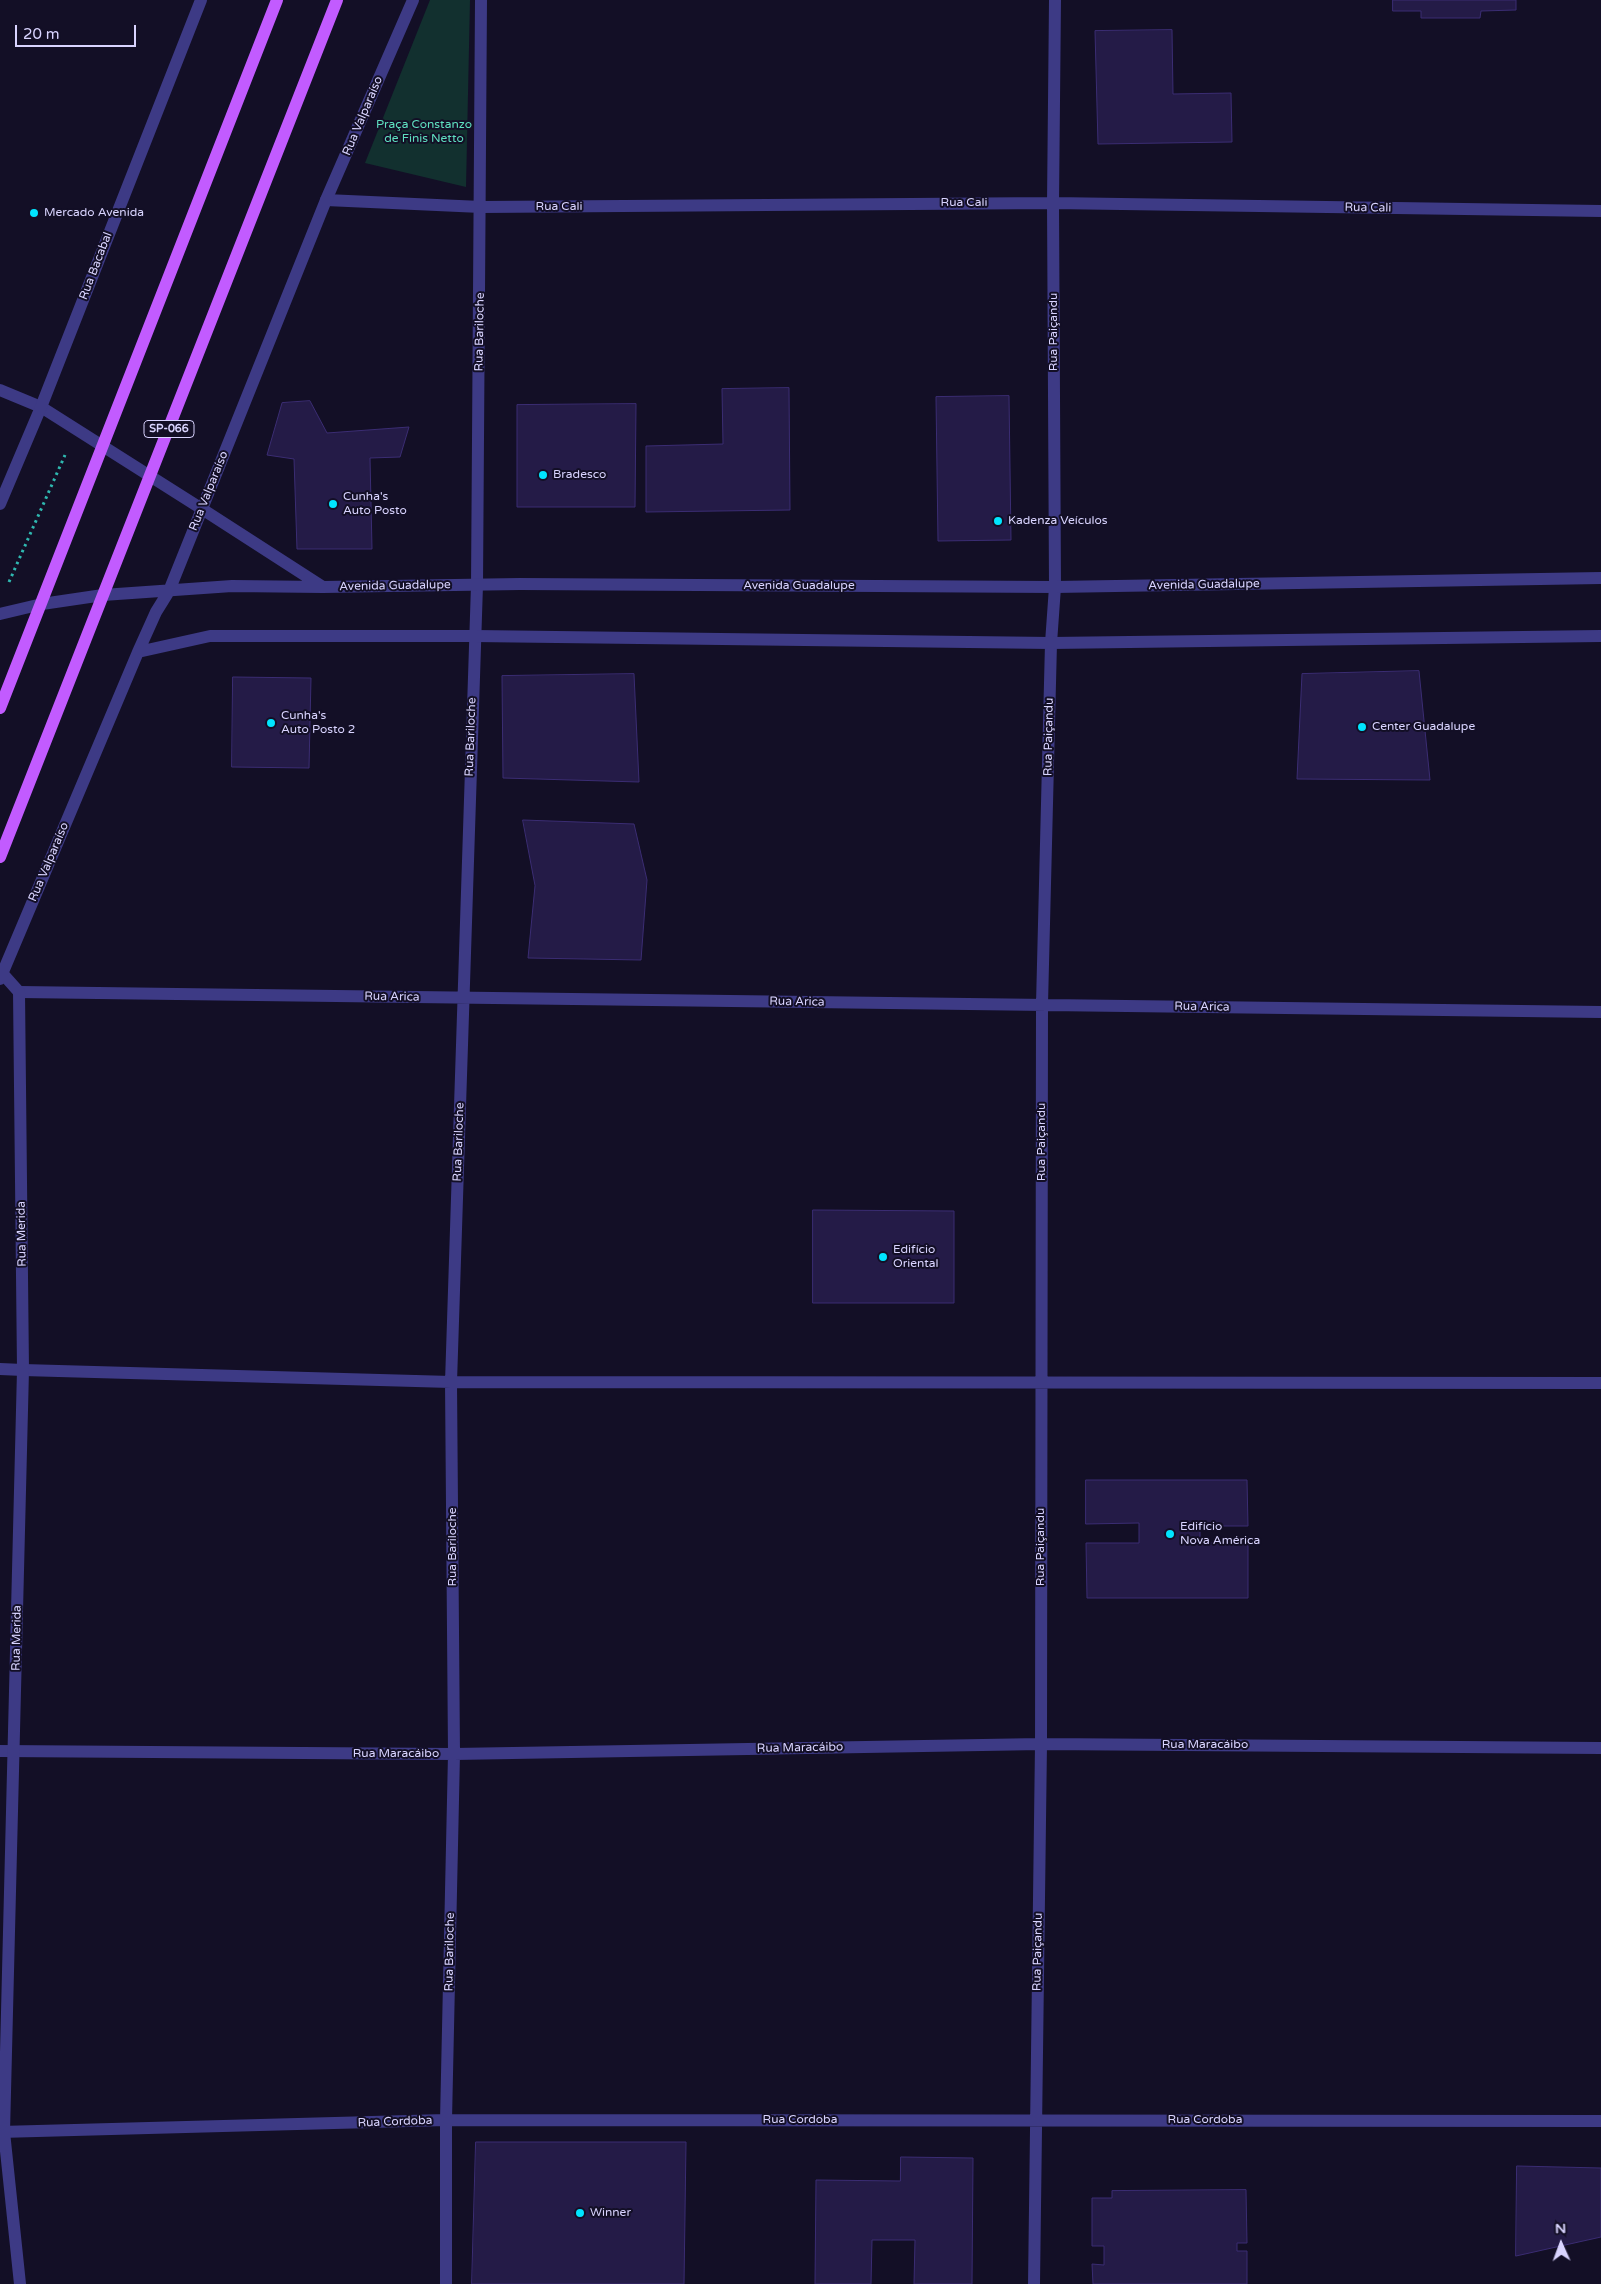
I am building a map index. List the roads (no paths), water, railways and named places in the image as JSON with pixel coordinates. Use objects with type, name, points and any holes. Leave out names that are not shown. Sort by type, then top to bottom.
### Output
[{"type":"main road","points":[[0,708],[277,0]]},
{"type":"main road","name":"SP-066","points":[[0,858],[336,0]]},
{"type":"street","name":"Rua Bacabal","points":[[0,504],[41,407],[201,0]]},
{"type":"street","name":"Rua Valparaíso","points":[[1,976],[138,652],[156,612],[169,591],[326,200],[413,0]]},
{"type":"street","name":"Rua Bariloche","points":[[446,2284],[446,2120],[454,1754],[452,1382],[474,636],[478,585],[481,0]]},
{"type":"street","name":"Rua Paiçandu","points":[[1034,2284],[1041,1744],[1042,1004],[1051,643],[1055,587],[1053,202],[1055,0]]},
{"type":"street","name":"Rua Cali","points":[[326,200],[481,207],[1053,202],[1601,211]]},
{"type":"street","points":[[0,390],[41,407],[323,587]]},
{"type":"street","name":"Avenida Guadalupe","points":[[0,614],[42,604],[102,595],[232,586],[323,587],[530,584],[1055,587],[1601,578]]},
{"type":"street","points":[[138,652],[210,636],[474,636],[1051,643],[1601,636]]},
{"type":"street","points":[[1,976],[19,992]]},
{"type":"street","name":"Rua Arica","points":[[19,992],[1601,1012]]},
{"type":"street","name":"Rua Merida","points":[[19,992],[23,1370],[14,1752],[2,2132],[20,2284]]},
{"type":"street","points":[[0,1368],[452,1382],[1601,1382]]},
{"type":"street","name":"Rua Maracáibo","points":[[0,1751],[454,1754],[1041,1744],[1601,1748]]},
{"type":"street","name":"Rua Cordoba","points":[[2,2132],[446,2120],[1601,2122]]},
{"type":"place","name":"Mercado Avenida","points":[[34,213]]},
{"type":"place","name":"Bradesco","points":[[543,475]]},
{"type":"place","name":"Cunha's Auto Posto","points":[[333,504]]},
{"type":"place","name":"Kadenza Veículos","points":[[998,521]]},
{"type":"place","name":"Cunha's Auto Posto 2","points":[[271,723]]},
{"type":"place","name":"Center Guadalupe","points":[[1362,727]]},
{"type":"place","name":"Edifício Oriental","points":[[883,1257]]},
{"type":"place","name":"Edifício Nova América","points":[[1170,1534]]},
{"type":"place","name":"Winner","points":[[580,2213]]},
{"type":"park label","name":"Praça Constanzo de Finis Netto","points":[[424,132]]}]
